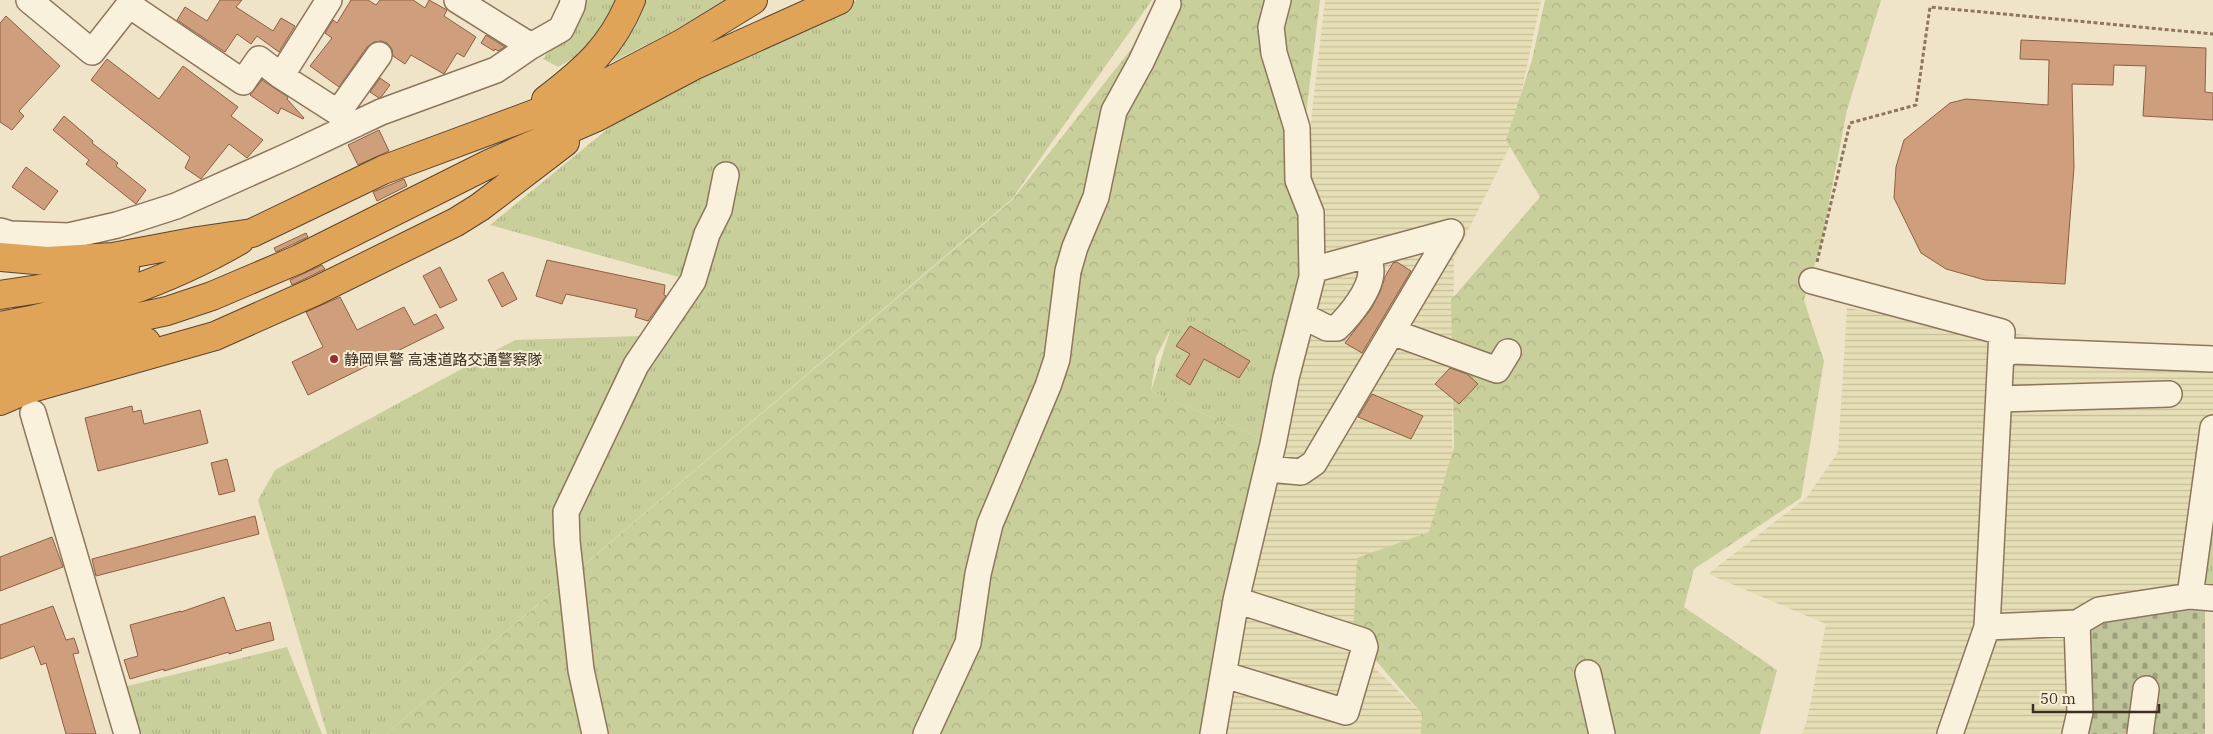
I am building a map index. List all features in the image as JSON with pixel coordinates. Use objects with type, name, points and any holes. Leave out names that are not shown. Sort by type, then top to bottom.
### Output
[{"type":"highway","points":[[525,116],[584,70],[601,53],[616,33],[631,0]]},
{"type":"highway","points":[[0,326],[64,312],[131,289],[200,262],[252,233],[383,170],[569,101],[607,83],[683,43],[753,0]]},
{"type":"highway","points":[[695,65],[792,0]]},
{"type":"highway","points":[[0,347],[167,311],[212,296],[299,259],[491,163],[597,117],[695,65],[839,0]]},
{"type":"highway","points":[[0,400],[28,390],[215,336],[316,291],[456,222],[480,208],[597,117]]},
{"type":"highway","points":[[0,257],[47,261],[113,258],[198,241],[252,233]]},
{"type":"highway","points":[[0,295],[92,277],[131,266],[198,241]]},
{"type":"highway","points":[[0,375],[68,355],[104,347],[215,336]]},
{"type":"street","points":[[29,0],[92,52],[129,5],[243,82],[259,59],[281,76],[347,118]]},
{"type":"street","points":[[281,76],[328,0]]},
{"type":"street","points":[[457,0],[531,46]]},
{"type":"street","points":[[0,232],[69,236],[117,225],[176,206],[290,156],[347,118],[381,112],[496,70],[531,46],[561,29],[573,0]]},
{"type":"street","points":[[1213,734],[1225,675],[1236,600],[1286,378],[1312,278],[1311,213],[1298,180],[1298,128],[1274,53],[1272,27],[1278,0]]},
{"type":"street","points":[[926,734],[968,643],[978,574],[990,524],[1048,386],[1057,358],[1068,271],[1075,247],[1096,197],[1114,111],[1141,62],[1168,4]]},
{"type":"street","points":[[347,118],[380,55]]},
{"type":"street","points":[[595,734],[581,670],[567,542],[566,512],[636,365],[693,281],[707,234],[719,210],[726,175]]},
{"type":"street","points":[[1267,469],[1301,472],[1314,463],[1451,232],[1312,270]]},
{"type":"street","points":[[1303,316],[1327,328],[1337,328],[1345,320],[1370,281],[1371,269],[1368,255]]},
{"type":"street","points":[[1812,281],[2002,332],[1987,627],[1950,734]]},
{"type":"street","points":[[1392,332],[1497,370],[1508,352]]},
{"type":"street","points":[[2001,356],[2013,350],[2213,359]]},
{"type":"street","points":[[1999,399],[2169,394]]},
{"type":"street","points":[[34,413],[127,734]]},
{"type":"street","points":[[1987,627],[2077,623],[2100,610],[2201,597],[2213,428]]},
{"type":"street","points":[[1225,675],[1346,712],[1365,647],[1363,641],[1236,600]]},
{"type":"street","points":[[2075,734],[2080,712],[2077,623]]},
{"type":"street","points":[[1588,673],[1602,734]]},
{"type":"street","points":[[2140,734],[2146,689]]},
{"type":"path","points":[[1812,281],[1850,123],[1916,105],[1930,6],[2213,34]]},
{"type":"shaded area","points":[[1325,0],[1541,0],[1510,146],[1454,259],[1452,455],[1434,532],[1353,647],[1422,714],[1422,734],[1210,734],[1267,500]]},
{"type":"shaded area","points":[[1847,308],[2213,364],[2213,427],[2191,587],[2075,734],[1802,734],[1807,720],[1826,624],[1708,574],[1807,497],[1838,452]]},
{"type":"green space","points":[[581,0],[622,0],[586,51],[558,67],[543,59],[571,24]]},
{"type":"green space","points":[[646,0],[724,0],[675,30],[612,62],[638,22]]},
{"type":"green space","points":[[857,0],[1152,0],[1012,199],[386,734],[327,734],[258,500],[275,470],[515,340],[670,335],[693,281],[490,225],[669,79]]},
{"type":"green space","points":[[1170,0],[1320,0],[1298,180],[1310,215],[1295,345],[1179,313],[1156,357],[1151,391],[1273,444],[1207,734],[386,734],[1012,200]]},
{"type":"green space","points":[[1545,0],[1881,0],[1847,110],[1821,244],[1804,300],[1824,361],[1801,498],[1694,569],[1684,607],[1777,670],[1760,734],[1421,734],[1422,714],[1353,634],[1357,558],[1429,532],[1454,447],[1451,300],[1540,197],[1506,140],[1532,60]]},
{"type":"green space","points":[[1177,309],[1285,340],[1273,444],[1151,391]]},
{"type":"green space","points":[[2213,440],[2213,590],[2196,590]]},
{"type":"green space","points":[[2205,603],[2205,734],[2076,734],[2087,626],[2148,610]]},
{"type":"green space","points":[[287,647],[322,734],[125,734],[103,692]]},
{"type":"building","points":[[220,0],[242,0],[236,7],[273,31],[281,18],[295,26],[279,52],[257,36],[251,44],[237,34],[225,52],[177,20],[185,7],[207,21]]},
{"type":"building","points":[[351,0],[368,0],[376,5],[380,0],[413,0],[425,8],[429,0],[447,10],[444,16],[476,37],[464,57],[457,53],[444,74],[411,55],[405,64],[393,56],[392,49],[387,43],[381,41],[374,42],[367,47],[339,87],[310,66],[332,38],[325,33],[333,20],[337,23]]},
{"type":"building","points":[[6,16],[60,66],[19,111],[24,116],[12,130],[0,122],[0,23]]},
{"type":"building","points":[[486,35],[505,47],[498,51],[495,49],[494,51],[481,43]]},
{"type":"building","points":[[2021,40],[2206,48],[2205,92],[2213,93],[2213,120],[2143,116],[2146,66],[2114,65],[2113,85],[2072,84],[2074,167],[2065,284],[1985,280],[1946,269],[1921,253],[1894,198],[1896,167],[1904,140],[1950,103],[1966,99],[2048,105],[2049,60],[2020,59]]},
{"type":"building","points":[[107,59],[159,99],[183,66],[238,107],[231,116],[263,140],[247,158],[229,144],[201,179],[185,168],[190,157],[91,80]]},
{"type":"building","points":[[380,78],[390,85],[379,98],[370,92]]},
{"type":"building","points":[[262,80],[288,97],[287,99],[304,118],[281,108],[278,114],[250,95]]},
{"type":"building","points":[[64,116],[93,141],[92,143],[118,163],[116,166],[146,190],[136,204],[86,164],[89,160],[53,130]]},
{"type":"building","points":[[379,130],[389,151],[358,165],[348,145]]},
{"type":"building","points":[[26,167],[58,191],[44,210],[12,187]]},
{"type":"building","points":[[404,179],[407,186],[377,201],[373,192]]},
{"type":"building","points":[[306,233],[308,237],[276,252],[274,248]]},
{"type":"building","points":[[547,260],[665,285],[664,295],[666,296],[648,321],[635,317],[637,309],[566,294],[562,304],[536,296]]},
{"type":"building","points":[[1397,262],[1411,271],[1362,353],[1345,343],[1371,309],[1385,277],[1393,263]]},
{"type":"building","points":[[322,265],[325,269],[292,285],[290,280]]},
{"type":"building","points":[[440,267],[457,300],[440,308],[423,276]]},
{"type":"building","points":[[503,272],[517,299],[502,307],[488,280]]},
{"type":"building","points":[[340,297],[357,330],[404,307],[414,325],[436,314],[444,328],[308,395],[292,362],[323,347],[306,312]]},
{"type":"building","points":[[1190,326],[1250,361],[1239,378],[1204,359],[1190,385],[1176,376],[1190,354],[1176,346]]},
{"type":"building","points":[[1450,368],[1467,374],[1478,384],[1459,404],[1435,384]]},
{"type":"building","points":[[1372,394],[1423,416],[1411,439],[1358,417]]},
{"type":"building","points":[[132,406],[133,412],[141,410],[144,424],[200,410],[208,443],[98,471],[85,418]]},
{"type":"building","points":[[227,459],[235,491],[219,495],[211,463]]},
{"type":"building","points":[[255,516],[259,534],[96,576],[92,559]]},
{"type":"building","points":[[52,537],[63,567],[0,591],[0,557]]},
{"type":"building","points":[[224,597],[236,631],[270,622],[274,640],[229,654],[229,652],[130,679],[124,660],[138,656],[130,625],[181,612]]},
{"type":"building","points":[[53,606],[66,640],[74,638],[79,653],[73,654],[96,734],[66,734],[46,663],[41,665],[34,646],[0,659],[0,625]]},
{"type":"place","name":"静岡県警 高速道路交通警察隊","points":[[334,359]]}]
